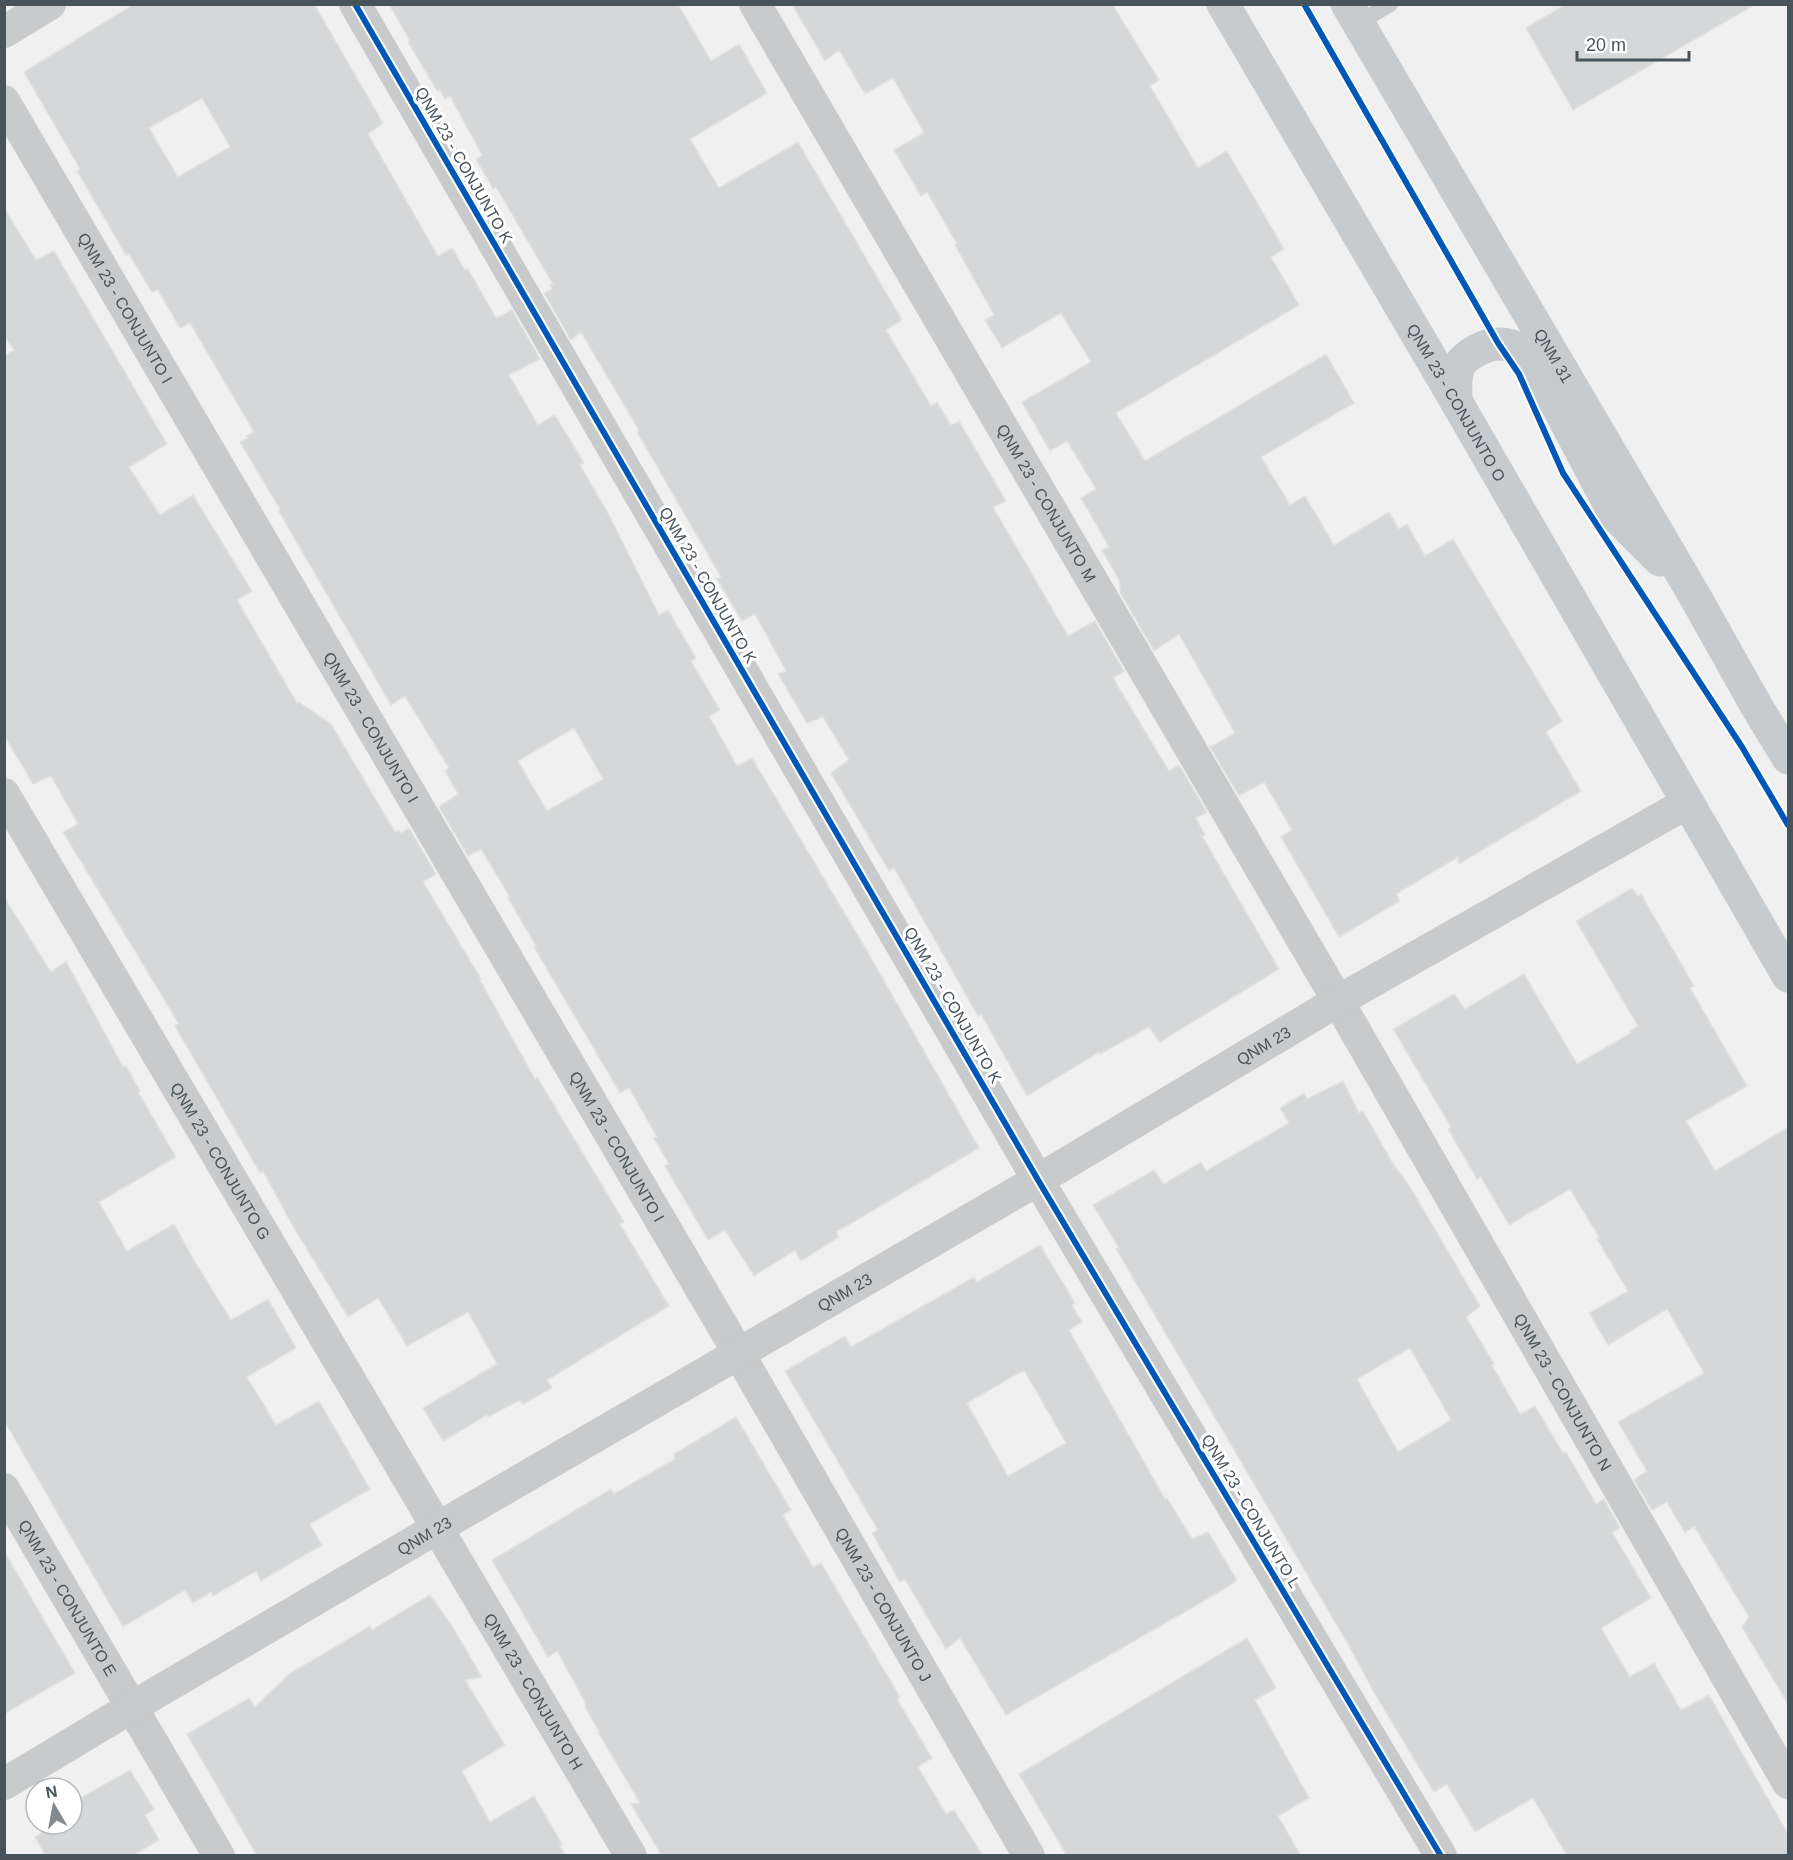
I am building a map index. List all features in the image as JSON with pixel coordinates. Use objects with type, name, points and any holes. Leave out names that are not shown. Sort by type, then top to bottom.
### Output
[{"type":"main road","name":"QNM 23 - CONJUNTO O","points":[[1223,4],[1456,400],[1788,976]]},
{"type":"main road","name":"QNM 31","points":[[1352,14],[1693,593],[1757,707],[1788,755]]},
{"type":"main road","points":[[1456,400],[1455,379],[1462,361],[1485,346],[1498,343],[1522,349],[1532,358],[1615,515],[1693,593]]},
{"type":"main road","points":[[1750,910],[1788,936]]},
{"type":"street","points":[[4,32],[50,4]]},
{"type":"street","name":"QNM 23 - CONJUNTO K","points":[[356,4],[1038,1179]]},
{"type":"street","name":"QNM 23 - CONJUNTO M","points":[[755,4],[1338,1001]]},
{"type":"street","name":"QNM 23 - CONJUNTO I","points":[[4,101],[739,1354]]},
{"type":"street","name":"QNM 23 - CONJUNTO G","points":[[4,794],[439,1527]]},
{"type":"street","name":"QNM 23","points":[[4,1784],[1338,1001],[1687,803]]},
{"type":"street","name":"QNM 23 - CONJUNTO N","points":[[1338,1001],[1788,1783]]},
{"type":"street","name":"QNM 23 - CONJUNTO L","points":[[1038,1179],[1441,1856]]},
{"type":"street","name":"QNM 23 - CONJUNTO J","points":[[739,1354],[1029,1856]]},
{"type":"street","name":"QNM 23 - CONJUNTO E","points":[[4,1488],[219,1856]]},
{"type":"street","name":"QNM 23 - CONJUNTO H","points":[[439,1527],[631,1856]]},
{"type":"lane","points":[[1352,14],[1390,4]]},
{"type":"building","points":[[134,4],[314,4],[383,123],[368,134],[438,256],[452,248],[465,270],[468,269],[496,318],[512,310],[540,359],[509,375],[538,425],[555,415],[584,463],[580,465],[609,515],[659,615],[668,610],[696,658],[691,661],[720,710],[709,716],[737,766],[752,758],[866,949],[979,1148],[836,1232],[839,1237],[801,1261],[795,1250],[754,1276],[725,1230],[708,1240],[665,1166],[669,1164],[654,1138],[657,1137],[629,1088],[620,1093],[534,947],[536,946],[508,898],[510,897],[481,849],[468,856],[439,807],[458,794],[445,771],[449,768],[405,696],[391,705],[240,442],[254,432],[190,323],[180,328],[158,290],[152,292],[129,254],[126,255],[77,171],[80,169],[24,72]],"holes":[[[202,98],[230,147],[178,177],[149,128]],[[574,728],[603,779],[547,811],[518,761]]]},
{"type":"building","points":[[389,4],[678,4],[711,61],[739,44],[767,93],[690,139],[719,188],[798,142],[902,320],[886,330],[931,406],[937,402],[951,425],[959,421],[1006,501],[993,507],[1068,636],[1095,621],[1124,671],[1113,678],[1169,771],[1179,765],[1207,812],[1196,818],[1205,835],[1202,836],[1279,969],[1160,1042],[1149,1027],[1100,1054],[1099,1052],[1027,1096],[981,1014],[978,1016],[894,868],[889,871],[831,773],[849,760],[823,717],[807,723],[778,674],[786,671],[755,614],[742,621],[717,579],[721,577],[581,332],[571,340],[544,293],[552,289],[550,285],[553,284],[496,187],[493,189],[476,159],[482,155],[450,96],[445,99],[440,90],[438,92],[408,42],[410,41]]},
{"type":"building","points":[[792,4],[1112,4],[1159,80],[1150,86],[1198,168],[1227,151],[1284,249],[1271,257],[1299,305],[1116,413],[1145,461],[1326,354],[1354,403],[1261,457],[1290,505],[1305,496],[1334,545],[1389,512],[1399,529],[1407,524],[1425,556],[1453,539],[1562,721],[1546,732],[1581,791],[1459,864],[1458,857],[1396,894],[1400,901],[1339,937],[1281,837],[1292,830],[1264,782],[1239,796],[1210,747],[1235,733],[1179,634],[1154,651],[1121,594],[1119,580],[1102,550],[1109,547],[1081,498],[1096,489],[1067,441],[1050,451],[1022,402],[1091,362],[1061,313],[1002,348],[985,320],[994,315],[955,245],[957,244],[927,192],[921,196],[894,150],[924,133],[893,78],[865,94],[839,50],[825,61]]},
{"type":"building","points":[[1566,4],[1756,4],[1573,110],[1526,28]]},
{"type":"building","points":[[4,208],[36,260],[54,251],[167,444],[129,467],[160,515],[193,495],[252,591],[237,600],[297,703],[299,702],[331,724],[395,832],[399,830],[401,833],[409,828],[436,874],[423,882],[481,979],[535,1079],[537,1077],[624,1222],[620,1224],[669,1306],[547,1380],[552,1388],[523,1404],[520,1400],[488,1417],[487,1415],[443,1441],[423,1408],[497,1364],[468,1312],[407,1346],[378,1298],[348,1317],[290,1221],[263,1171],[260,1173],[175,1026],[179,1024],[63,832],[78,824],[51,776],[33,784],[4,735],[4,356],[14,350],[4,335]]},
{"type":"building","points":[[1632,888],[1638,896],[1641,894],[1694,986],[1690,988],[1747,1086],[1686,1121],[1715,1171],[1788,1127],[1788,1704],[1742,1627],[1749,1617],[1694,1526],[1685,1533],[1667,1502],[1652,1510],[1634,1480],[1647,1471],[1618,1422],[1704,1373],[1667,1309],[1608,1345],[1589,1313],[1628,1291],[1570,1189],[1509,1225],[1481,1177],[1477,1179],[1448,1129],[1451,1127],[1393,1029],[1454,994],[1465,1009],[1524,974],[1577,1064],[1631,1033],[1630,1031],[1638,1026],[1576,921]]},
{"type":"building","points":[[4,897],[51,972],[66,961],[123,1067],[126,1066],[140,1091],[138,1092],[176,1157],[99,1202],[127,1251],[174,1224],[231,1320],[268,1299],[296,1348],[247,1377],[276,1425],[319,1401],[370,1489],[310,1524],[322,1545],[261,1581],[256,1571],[213,1596],[211,1592],[193,1603],[185,1590],[123,1627],[4,1420]]},
{"type":"building","points":[[1343,1081],[1359,1113],[1363,1111],[1480,1306],[1466,1317],[1520,1414],[1535,1406],[1563,1453],[1566,1452],[1596,1504],[1604,1499],[1620,1528],[1612,1532],[1651,1598],[1601,1628],[1630,1677],[1654,1663],[1681,1710],[1709,1695],[1788,1834],[1788,1856],[1567,1856],[1533,1798],[1475,1832],[1447,1784],[1434,1792],[1116,1249],[1119,1248],[1093,1205],[1154,1170],[1164,1184],[1201,1162],[1206,1171],[1289,1123],[1280,1108],[1304,1093],[1307,1099]],"holes":[[[1410,1348],[1451,1420],[1398,1452],[1357,1379]]]},
{"type":"building","points":[[1040,1245],[1075,1303],[1072,1305],[1082,1322],[1069,1330],[1165,1499],[1167,1498],[1192,1539],[1208,1532],[1237,1580],[1006,1715],[960,1638],[946,1649],[905,1579],[900,1582],[872,1533],[878,1530],[785,1371],[845,1336],[851,1347],[974,1277],[977,1282]],"holes":[[[1024,1370],[1066,1443],[1008,1476],[967,1403]]]},
{"type":"building","points":[[736,1417],[791,1510],[783,1515],[813,1567],[821,1563],[900,1697],[897,1699],[932,1758],[918,1767],[946,1814],[954,1810],[983,1856],[662,1856],[631,1804],[640,1803],[598,1732],[586,1709],[585,1702],[557,1651],[548,1657],[492,1560],[611,1489],[614,1494],[675,1459],[674,1454]]},
{"type":"building","points":[[4,1551],[75,1673],[4,1714]]},
{"type":"building","points":[[430,1595],[452,1626],[482,1677],[465,1680],[505,1745],[462,1771],[490,1822],[534,1796],[562,1844],[560,1846],[566,1856],[257,1856],[187,1734],[249,1698],[255,1707],[289,1674],[370,1626],[372,1630]]},
{"type":"building","points":[[1247,1638],[1276,1688],[1255,1700],[1309,1798],[1278,1816],[1301,1856],[1067,1856],[1019,1774]]},
{"type":"building","points":[[130,1770],[154,1809],[145,1815],[159,1840],[132,1856],[46,1856],[35,1837],[37,1836],[84,1836],[84,1796]]},
{"type":"cycle path","points":[[355,4],[1038,1180],[1441,1856]]},
{"type":"cycle path","points":[[1304,4],[1498,343],[1519,374],[1563,473],[1742,747],[1788,825]]}]
